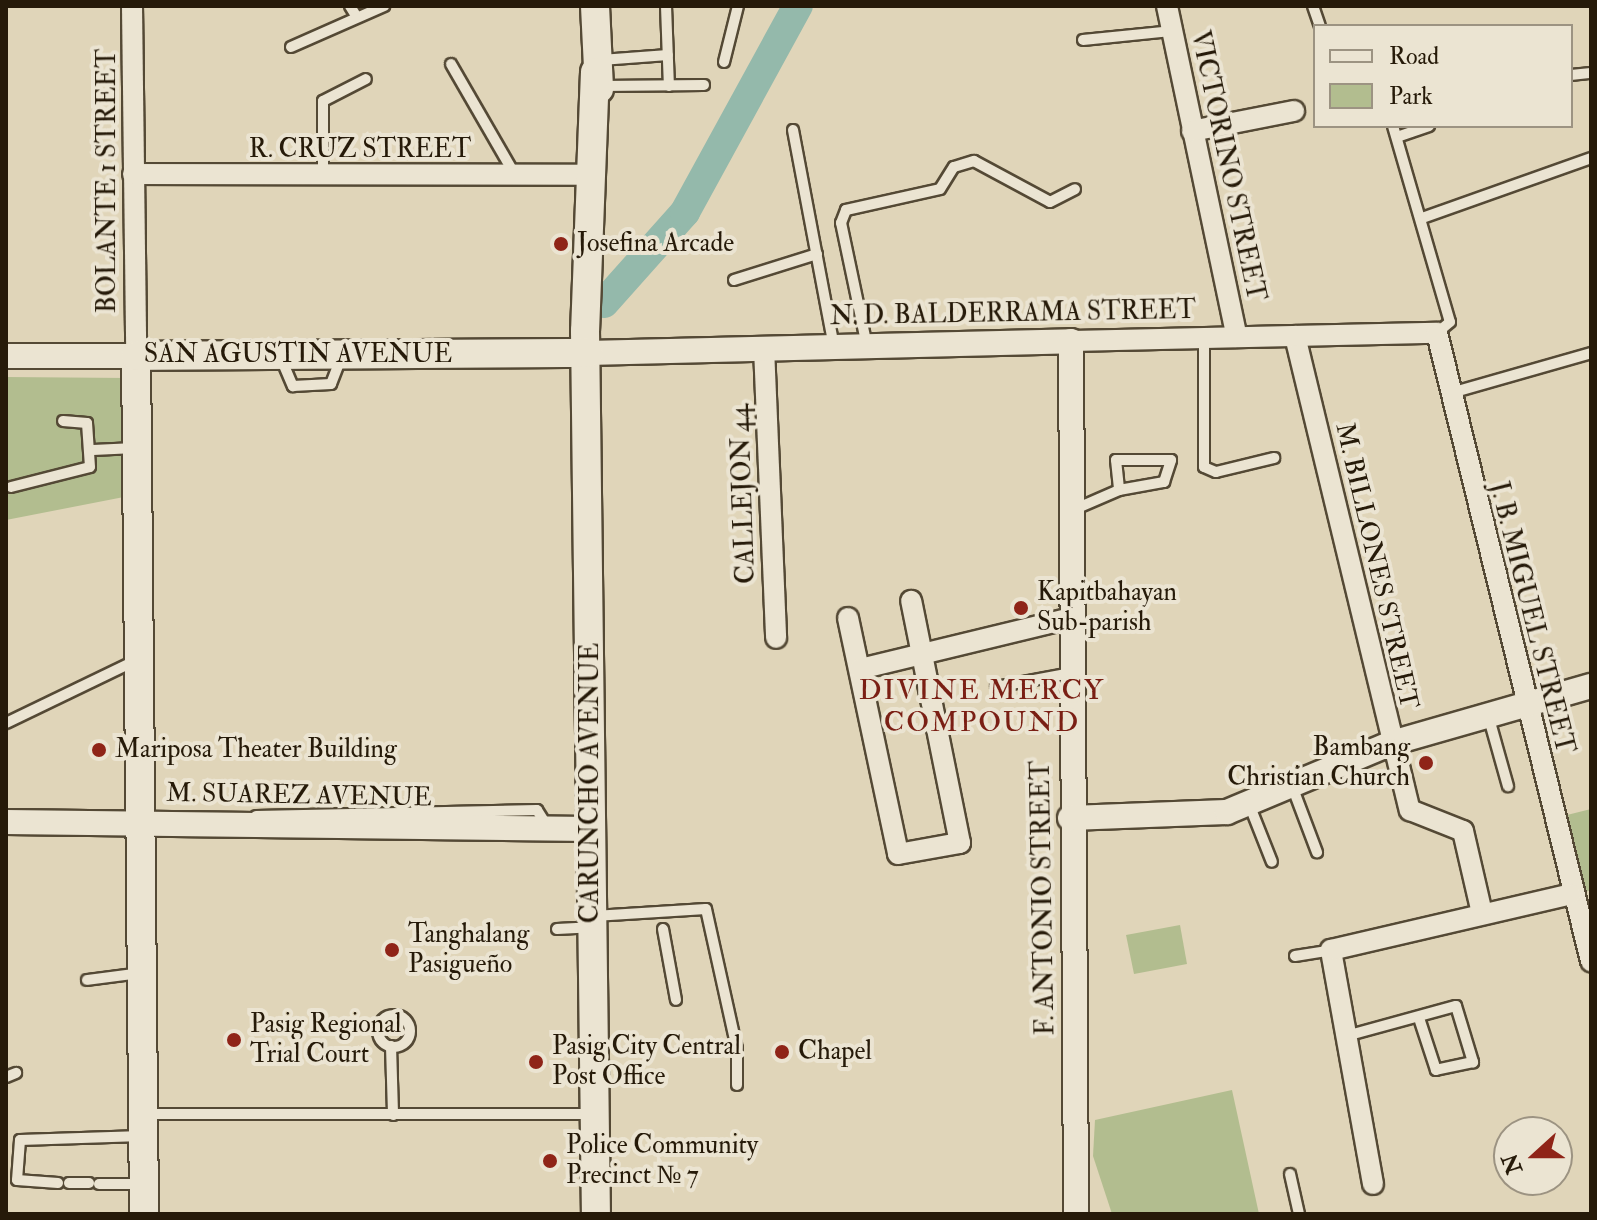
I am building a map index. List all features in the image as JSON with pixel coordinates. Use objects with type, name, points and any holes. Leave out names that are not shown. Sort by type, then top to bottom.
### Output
[{"type":"main road","points":[[589,353],[595,6]]},
{"type":"main road","points":[[589,353],[588,175],[596,73]]},
{"type":"main road","name":"SAN AGUSTIN AVENUE","points":[[136,356],[589,353]]},
{"type":"main road","name":"CARUNCHO AVENUE","points":[[589,353],[590,829],[596,1214]]},
{"type":"main road","points":[[136,356],[144,1214]]},
{"type":"street","name":"BOLANTE 1 STREET","points":[[132,6],[136,356]]},
{"type":"street","name":"VICTORINO STREET","points":[[1167,6],[1237,337]]},
{"type":"street","points":[[1192,131],[1294,111]]},
{"type":"street","name":"R. CRUZ STREET","points":[[133,174],[588,175]]},
{"type":"street","name":"N. D. BALDERRAMA STREET","points":[[589,353],[1437,333]]},
{"type":"street","name":"J. B. MIGUEL STREET","points":[[1437,333],[1571,894],[1591,961]]},
{"type":"street","name":"M. BILLONES STREET","points":[[1295,336],[1410,810],[1463,831],[1482,913]]},
{"type":"street","name":"F. ANTONIO STREET","points":[[1071,341],[1070,818],[1076,1214]]},
{"type":"street","name":"CALLEJON 44","points":[[764,348],[776,638]]},
{"type":"street","name":"SAN AGUSTIN AVENUE","points":[[6,356],[136,356]]},
{"type":"street","points":[[848,618],[898,854],[960,843],[911,601]]},
{"type":"street","points":[[860,669],[1071,618]]},
{"type":"street","points":[[1070,818],[1204,817],[1292,786],[1392,743],[1526,701],[1587,692]]},
{"type":"street","name":"M. SUAREZ AVENUE","points":[[6,822],[228,822],[590,829]]},
{"type":"street","points":[[1373,1184],[1331,950],[1571,894]]},
{"type":"lane","points":[[350,6],[357,17]]},
{"type":"lane","points":[[291,47],[384,6]]},
{"type":"lane","points":[[666,6],[669,86]]},
{"type":"lane","points":[[724,62],[738,6]]},
{"type":"lane","points":[[1083,40],[1171,31]]},
{"type":"lane","points":[[596,73],[668,55]]},
{"type":"lane","points":[[451,64],[515,175]]},
{"type":"lane","points":[[596,73],[669,86],[704,85]]},
{"type":"lane","points":[[323,175],[323,101],[366,79]]},
{"type":"lane","points":[[1415,128],[1395,131],[1450,322],[1437,333]]},
{"type":"lane","points":[[793,130],[834,346]]},
{"type":"lane","points":[[1422,218],[1591,158]]},
{"type":"lane","points":[[867,346],[841,223],[846,210],[940,189],[954,167],[974,161],[1050,202],[1075,189]]},
{"type":"lane","points":[[734,280],[817,254]]},
{"type":"lane","points":[[1204,338],[1204,467],[1216,472],[1274,458]]},
{"type":"lane","points":[[1451,393],[1591,353]]},
{"type":"lane","points":[[11,487],[90,467],[93,450],[84,420],[63,421]]},
{"type":"lane","points":[[93,450],[137,448]]},
{"type":"lane","points":[[1071,511],[1119,490],[1164,482],[1171,460],[1116,460],[1119,490]]},
{"type":"lane","points":[[6,723],[140,658]]},
{"type":"lane","points":[[996,687],[1071,673]]},
{"type":"lane","points":[[1488,713],[1508,786]]},
{"type":"lane","points":[[1292,786],[1317,852]]},
{"type":"lane","points":[[1249,802],[1272,862]]},
{"type":"lane","points":[[228,822],[271,812],[537,810],[548,828]]},
{"type":"lane","points":[[443,826],[466,811]]},
{"type":"lane","points":[[557,929],[706,909],[737,1049],[737,1085]]},
{"type":"lane","points":[[663,929],[676,1000]]},
{"type":"lane","points":[[1295,956],[1331,950]]},
{"type":"lane","points":[[87,980],[144,973]]},
{"type":"lane","points":[[1346,1036],[1420,1021],[1456,1006],[1473,1062],[1436,1070],[1420,1021]]},
{"type":"lane","points":[[391,1046],[393,1115]]},
{"type":"lane","points":[[144,1184],[17,1180],[20,1140],[144,1125],[393,1115],[595,1115]]},
{"type":"lane","points":[[1290,1174],[1299,1214]]},
{"type":"green space","points":[[6,377],[128,378],[129,496],[6,520]]},
{"type":"green space","points":[[1591,809],[1591,890],[1580,894],[1559,817]]},
{"type":"green space","points":[[1180,925],[1187,964],[1134,974],[1126,935]]},
{"type":"green space","points":[[1232,1090],[1259,1214],[1112,1214],[1093,1156],[1095,1120]]},
{"type":"waterway","points":[[604,303],[685,212],[798,6]]},
{"type":"place","name":"Josefina Arcade","points":[[561,244]]},
{"type":"place","name":"Kapitbahayan Sub-parish","points":[[1021,608]]},
{"type":"place","name":"Mariposa Theater Building","points":[[99,750]]},
{"type":"place","name":"Bambang Christian Church","points":[[1426,763]]},
{"type":"place","name":"Tanghalang Pasigueño","points":[[392,950]]},
{"type":"place","name":"Pasig Regional Trial Court","points":[[234,1040]]},
{"type":"place","name":"Chapel","points":[[782,1052]]},
{"type":"place","name":"Pasig City Central Post Office","points":[[536,1062]]},
{"type":"place","name":"Police Community Precinct № 7","points":[[550,1161]]},
{"type":"district","name":"DIVINE MERCY COMPOUND","points":[[982,707]]}]
